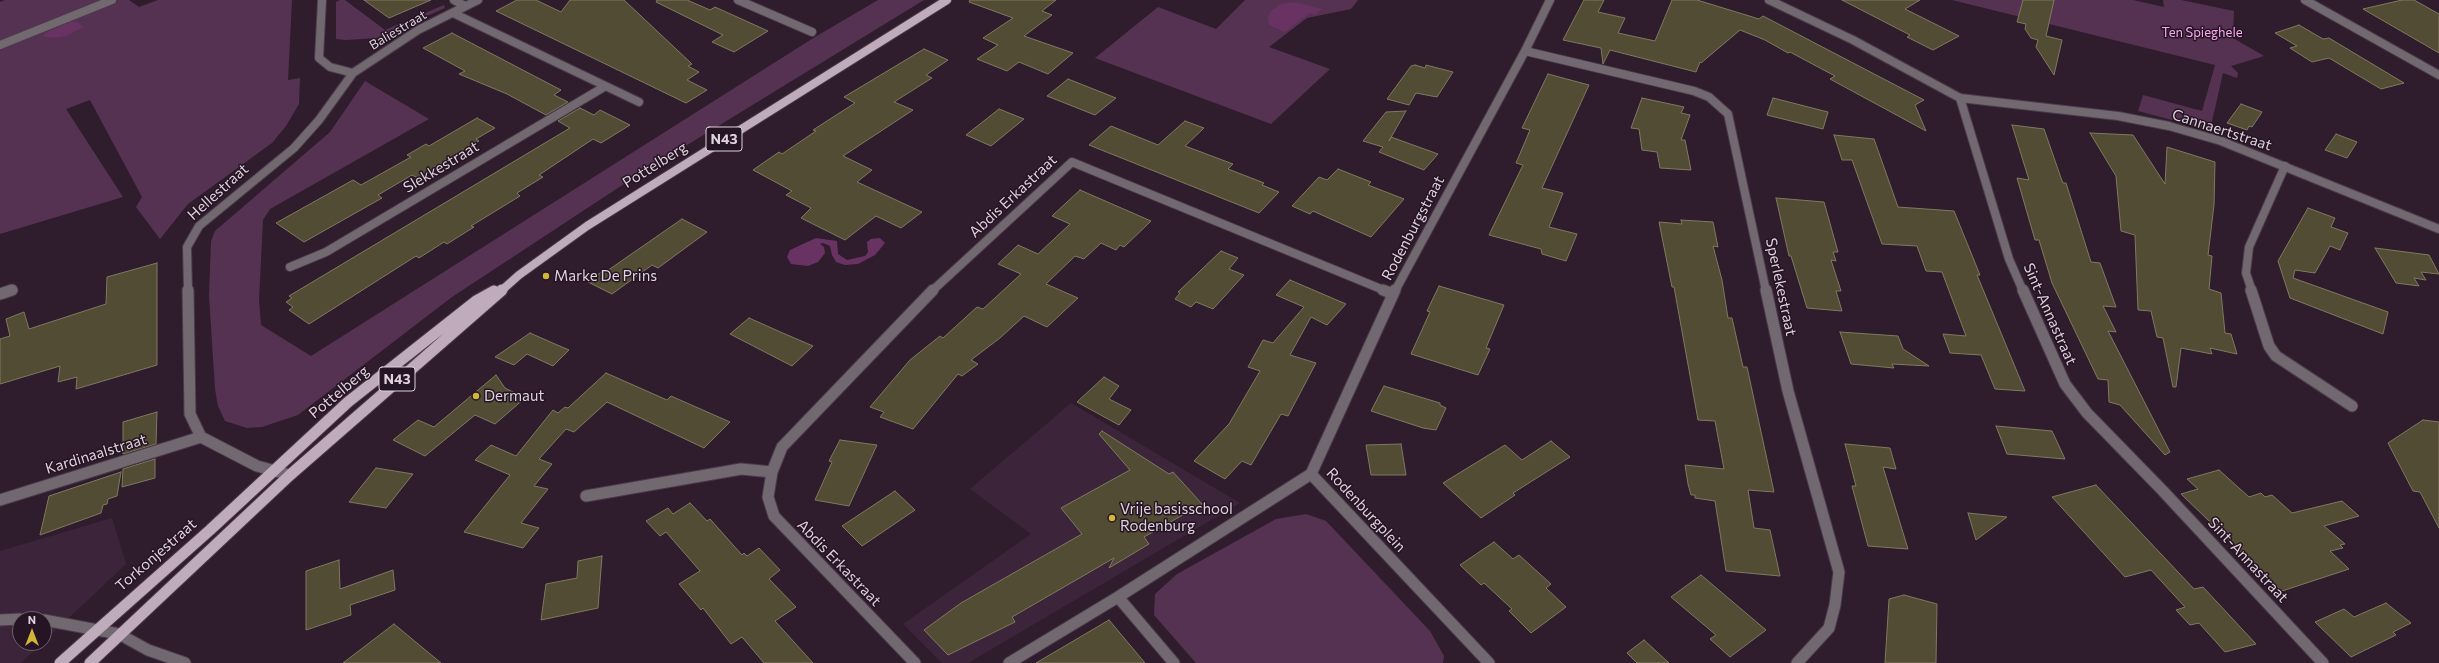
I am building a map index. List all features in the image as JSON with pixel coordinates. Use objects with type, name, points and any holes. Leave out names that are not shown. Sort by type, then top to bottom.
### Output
[{"type":"main road","name":"Pottelberg","points":[[290,475],[506,285],[587,226],[947,0]]},
{"type":"main road","name":"Pottelberg","points":[[273,470],[348,402],[476,301],[506,285]]},
{"type":"main road","name":"Torkonjestraat","points":[[60,663],[96,629],[210,530],[273,470]]},
{"type":"main road","name":"Torkonjestraat","points":[[90,663],[290,475]]},
{"type":"street","points":[[0,45],[112,0]]},
{"type":"street","points":[[322,0],[319,58],[330,67],[353,73]]},
{"type":"street","points":[[454,0],[465,6]]},
{"type":"street","name":"Baliestraat","points":[[353,73],[418,30],[478,0]]},
{"type":"street","points":[[738,0],[812,32]]},
{"type":"street","name":"Rodenburgstraat","points":[[1310,474],[1394,294],[1525,51],[1550,0]]},
{"type":"street","points":[[1769,0],[1853,40],[1960,98]]},
{"type":"street","points":[[2305,0],[2439,75]]},
{"type":"street","points":[[453,13],[604,87],[639,102]]},
{"type":"street","name":"Sperlekestraat","points":[[1525,51],[1694,91],[1709,97],[1728,114],[1788,391],[1839,572],[1835,605],[1829,628],[1797,663]]},
{"type":"street","name":"Hellestraat","points":[[201,437],[190,414],[187,247],[199,226],[294,148],[320,120],[336,94],[353,73]]},
{"type":"street","name":"Slekkestraat","points":[[290,267],[326,252],[604,87]]},
{"type":"street","name":"Cannaertstraat","points":[[1960,98],[1991,103],[2118,116],[2169,126],[2221,141],[2439,229]]},
{"type":"street","name":"Sint-Annastraat","points":[[1960,98],[2009,260],[2065,384],[2087,413],[2163,490],[2323,663]]},
{"type":"street","name":"Abdis Erkastraat","points":[[915,663],[774,516],[768,497],[772,472],[782,447],[914,308],[1072,162],[1394,294]]},
{"type":"street","points":[[2285,166],[2249,247],[2246,273],[2269,346],[2276,356],[2352,406]]},
{"type":"street","points":[[0,294],[12,290]]},
{"type":"street","points":[[201,437],[240,458],[290,475]]},
{"type":"street","name":"Kardinaalstraat","points":[[0,500],[201,437]]},
{"type":"street","points":[[586,496],[741,469],[772,472]]},
{"type":"street","name":"Rodenburgplein","points":[[1009,663],[1118,597],[1310,474],[1489,663]]},
{"type":"street","points":[[1118,597],[1174,663]]},
{"type":"street","points":[[0,620],[12,619]]},
{"type":"street","points":[[52,621],[120,634],[148,650],[185,663]]},
{"type":"shaded area","points":[[1294,2],[1322,9],[1315,15],[1310,13],[1285,32],[1269,25],[1268,17],[1271,11],[1281,4]]},
{"type":"shaded area","points":[[71,22],[78,22],[83,27],[66,36],[53,38],[43,36],[50,30]]},
{"type":"shaded area","points":[[816,238],[837,241],[838,254],[847,260],[865,256],[868,252],[867,242],[871,239],[880,238],[885,243],[875,255],[858,264],[845,265],[836,262],[832,255],[830,246],[823,243],[820,244],[824,247],[825,253],[818,262],[808,266],[791,264],[787,257],[790,250]]},
{"type":"shaded area","name":"Vrije basisschool Rodenburg","points":[[1071,403],[1240,503],[968,663],[942,663],[903,624],[1031,534],[970,489]]},
{"type":"shaded area","points":[[112,518],[126,564],[52,633],[52,611],[12,611],[12,651],[34,651],[21,663],[0,663],[0,551]]},
{"type":"green space","points":[[5,0],[110,0],[0,44],[0,2]]},
{"type":"green space","points":[[117,0],[129,0],[139,7],[158,0],[292,0],[288,80],[300,78],[299,104],[286,126],[272,143],[188,204],[160,239],[136,207],[142,197],[90,100],[66,109],[123,197],[0,234],[0,47]]},
{"type":"green space","points":[[345,0],[385,30],[444,5],[445,8],[377,38],[346,40],[336,39],[336,2]]},
{"type":"green space","points":[[878,0],[924,0],[630,180],[452,297],[298,415],[262,427],[247,428],[225,421],[218,406],[215,389],[209,296],[211,241],[215,231],[330,132],[365,81],[429,119],[270,209],[263,220],[259,300],[261,325],[311,356],[815,37]]},
{"type":"green space","points":[[1245,0],[1358,0],[1351,9],[1307,18],[1269,47],[1330,69],[1271,124],[1095,58],[1158,7],[1216,29]]},
{"type":"green space","name":"Ten Spieghele","points":[[1952,0],[2133,0],[2164,7],[2163,0],[2181,0],[2234,11],[2233,38],[2264,56],[2231,66],[2238,73],[2237,78],[2223,73],[2210,130],[2138,111],[2143,95],[2202,111],[2215,65]]},
{"type":"green space","points":[[1306,514],[1326,521],[1430,631],[1444,656],[1443,663],[1196,663],[1154,615],[1155,594],[1177,574],[1276,519]]},
{"type":"building","points":[[364,0],[431,0],[389,18]]},
{"type":"building","points":[[517,0],[536,0],[561,12],[570,0],[624,0],[692,64],[688,66],[699,72],[687,80],[707,90],[686,103],[496,11]]},
{"type":"building","points":[[657,0],[687,0],[710,10],[715,7],[768,31],[734,52],[712,42],[723,35],[656,2]]},
{"type":"building","points":[[970,0],[1056,0],[1042,11],[1052,15],[1024,36],[1073,53],[1048,74],[1019,62],[1007,71],[977,59],[998,45],[983,38],[1013,18],[969,2]]},
{"type":"building","points":[[1584,0],[1604,0],[1598,12],[1625,18],[1618,33],[1655,41],[1672,0],[1697,0],[1759,19],[1763,16],[1924,100],[1915,105],[1926,131],[1830,79],[1835,76],[1790,52],[1788,53],[1765,40],[1740,30],[1701,63],[1700,62],[1696,72],[1610,50],[1603,64],[1601,48],[1563,40]]},
{"type":"building","points":[[1842,0],[1920,0],[1905,9],[1959,36],[1933,50],[1907,37],[1910,35]]},
{"type":"building","points":[[2023,0],[2054,0],[2046,36],[2062,40],[2054,75],[2036,47],[2038,40],[2031,38],[2025,29],[2026,24],[2017,22]]},
{"type":"building","points":[[2402,0],[2414,0],[2439,14],[2439,53],[2363,9]]},
{"type":"building","points":[[2299,25],[2323,39],[2329,38],[2404,83],[2381,89],[2329,58],[2312,62],[2290,48],[2297,46],[2275,33]]},
{"type":"building","points":[[452,33],[561,90],[554,95],[568,102],[546,115],[507,94],[459,74],[465,71],[423,48]]},
{"type":"building","points":[[924,49],[948,60],[926,75],[932,78],[894,102],[913,110],[843,156],[872,170],[857,182],[922,212],[901,228],[876,216],[845,240],[801,218],[811,208],[786,195],[792,191],[753,170],[779,152],[782,154],[816,131],[813,130],[855,103],[844,97]]},
{"type":"building","points":[[1415,65],[1425,68],[1426,65],[1453,72],[1437,97],[1416,93],[1409,105],[1387,99],[1411,66]]},
{"type":"building","points":[[1548,74],[1589,85],[1542,188],[1563,193],[1549,227],[1577,234],[1566,261],[1542,254],[1541,249],[1489,235],[1523,165],[1516,163],[1530,130],[1522,128]]},
{"type":"building","points":[[1068,79],[1116,98],[1095,115],[1047,96]]},
{"type":"building","points":[[1642,98],[1684,107],[1681,113],[1690,115],[1681,140],[1685,140],[1691,170],[1660,168],[1657,152],[1642,150],[1639,129],[1631,128]]},
{"type":"building","points":[[1773,98],[1828,112],[1823,129],[1767,115]]},
{"type":"building","points":[[2241,104],[2262,112],[2252,127],[2249,126],[2247,130],[2227,123]]},
{"type":"building","points":[[580,108],[594,115],[600,110],[630,125],[601,143],[593,139],[539,175],[543,177],[517,193],[520,196],[471,226],[474,227],[447,244],[444,242],[419,258],[416,256],[309,324],[289,310],[293,307],[286,302],[292,298],[289,296],[570,128],[558,121]]},
{"type":"building","points":[[999,109],[1024,119],[991,146],[966,135]]},
{"type":"building","points":[[1406,111],[1391,137],[1438,154],[1424,170],[1379,152],[1383,147],[1363,141],[1386,112]]},
{"type":"building","points":[[477,118],[495,128],[476,139],[479,141],[433,168],[435,168],[418,178],[412,175],[378,195],[382,198],[304,242],[276,223],[353,180],[361,185],[411,157],[407,155],[426,144],[429,146]]},
{"type":"building","points":[[1185,121],[1204,128],[1185,146],[1233,164],[1228,169],[1264,183],[1262,185],[1279,192],[1259,213],[1089,145],[1111,126],[1158,145]]},
{"type":"building","points":[[2012,125],[2044,129],[2063,183],[2066,183],[2091,262],[2100,263],[2116,307],[2103,306],[2116,332],[2108,331],[2170,452],[2165,455],[2120,405],[2109,402],[2108,380],[2098,379],[2052,283],[2039,240],[2035,240],[2017,178],[2029,180]]},
{"type":"building","points":[[2090,133],[2133,135],[2165,184],[2167,147],[2215,162],[2214,205],[2208,255],[2212,256],[2209,289],[2221,293],[2225,333],[2231,334],[2237,354],[2210,348],[2212,354],[2181,348],[2176,387],[2173,387],[2163,338],[2157,337],[2151,311],[2138,310],[2135,235],[2121,231],[2116,176]]},
{"type":"building","points":[[2336,134],[2357,142],[2347,158],[2325,150]]},
{"type":"building","points":[[1834,135],[1874,139],[1898,207],[1954,211],[1980,275],[1977,275],[2025,391],[1995,389],[1981,355],[1950,353],[1943,334],[1966,336],[1942,272],[1926,271],[1917,246],[1882,244],[1852,160],[1842,160]]},
{"type":"building","points":[[1338,169],[1371,182],[1368,185],[1404,199],[1371,237],[1313,211],[1310,214],[1292,206],[1319,177],[1327,180]]},
{"type":"building","points":[[1080,190],[1151,221],[1124,247],[1120,245],[1116,250],[1101,243],[1084,259],[1075,256],[1046,284],[1078,298],[1047,327],[1024,316],[1000,338],[971,360],[978,364],[962,376],[958,374],[913,429],[880,417],[884,412],[870,407],[910,360],[940,336],[943,338],[977,307],[983,309],[1021,274],[998,264],[1018,245],[1038,254],[1070,224],[1052,216]]},
{"type":"building","points":[[1776,198],[1824,202],[1838,252],[1833,252],[1836,261],[1831,260],[1841,291],[1836,291],[1842,311],[1807,308],[1791,256],[1789,256]]},
{"type":"building","points":[[2308,208],[2335,218],[2331,227],[2348,233],[2340,250],[2330,246],[2315,273],[2295,270],[2293,278],[2388,312],[2383,334],[2290,298],[2278,261]]},
{"type":"building","points":[[682,219],[707,232],[658,268],[652,265],[612,294],[588,282],[604,270],[607,271]]},
{"type":"building","points":[[1681,220],[1713,222],[1718,247],[1713,246],[1722,280],[1728,318],[1732,318],[1743,367],[1747,367],[1774,492],[1748,490],[1754,528],[1770,530],[1780,576],[1726,571],[1715,501],[1695,498],[1695,495],[1691,495],[1685,465],[1724,469],[1715,421],[1698,420],[1674,287],[1672,287],[1659,222],[1682,224]]},
{"type":"building","points":[[2375,248],[2429,255],[2439,274],[2421,272],[2426,280],[2414,278],[2419,286],[2396,283]]},
{"type":"building","points":[[1221,251],[1238,258],[1229,269],[1244,275],[1213,309],[1196,302],[1191,307],[1175,299],[1180,293],[1178,292]]},
{"type":"building","points":[[157,263],[157,365],[76,389],[77,377],[58,382],[60,366],[0,384],[0,339],[10,336],[6,319],[24,312],[29,329],[106,304],[107,277]]},
{"type":"building","points":[[1290,280],[1346,304],[1327,325],[1311,317],[1290,355],[1316,363],[1288,416],[1281,414],[1251,465],[1242,461],[1225,479],[1194,461],[1229,424],[1260,371],[1248,367],[1263,340],[1273,343],[1304,307],[1276,295]]},
{"type":"building","points":[[1439,286],[1504,305],[1486,348],[1490,349],[1478,375],[1411,354],[1430,312],[1427,311]]},
{"type":"building","points":[[749,318],[813,346],[792,366],[730,334]]},
{"type":"building","points":[[1840,332],[1898,336],[1903,349],[1929,366],[1892,364],[1894,368],[1851,364]]},
{"type":"building","points":[[530,333],[569,350],[553,366],[527,354],[514,365],[495,357]]},
{"type":"building","points":[[606,373],[667,400],[671,396],[730,422],[704,448],[607,402],[574,432],[566,429],[539,459],[552,464],[534,486],[548,489],[521,523],[539,528],[523,548],[464,532],[510,475],[475,460],[491,445],[516,456],[553,410],[558,413],[565,407],[568,408]]},
{"type":"building","points":[[496,375],[505,388],[525,398],[495,424],[475,415],[425,456],[393,440],[418,420],[434,427]]},
{"type":"building","points":[[1104,377],[1119,386],[1109,399],[1131,410],[1119,425],[1077,402]]},
{"type":"building","points":[[1384,386],[1440,403],[1440,405],[1446,408],[1436,430],[1423,428],[1371,411]]},
{"type":"building","points":[[157,412],[156,444],[123,454],[123,422]]},
{"type":"building","points":[[2423,420],[2439,422],[2439,528],[2420,492],[2413,491],[2388,443]]},
{"type":"building","points":[[1996,426],[2052,431],[2065,459],[2007,454]]},
{"type":"building","points":[[1102,431],[1169,474],[1173,472],[1202,504],[1144,537],[1149,544],[1109,568],[1114,558],[1012,617],[1015,622],[948,655],[924,630],[961,603],[1082,534],[1061,508],[1130,470],[1099,434]]},
{"type":"building","points":[[840,440],[877,445],[849,506],[815,500],[832,462],[829,461]]},
{"type":"building","points":[[1551,441],[1570,457],[1513,493],[1515,495],[1481,518],[1443,483],[1505,445],[1522,460]]},
{"type":"building","points":[[1401,444],[1406,475],[1371,475],[1366,445]]},
{"type":"building","points":[[1845,444],[1890,448],[1896,469],[1883,467],[1908,549],[1868,546],[1852,486],[1856,486]]},
{"type":"building","points":[[155,459],[155,478],[122,487],[123,469]]},
{"type":"building","points":[[376,468],[413,474],[386,508],[349,502]]},
{"type":"building","points":[[2219,470],[2249,497],[2261,493],[2265,497],[2272,495],[2292,513],[2342,501],[2359,516],[2324,526],[2345,544],[2340,545],[2343,548],[2330,551],[2349,569],[2282,591],[2181,494],[2198,489],[2187,479]]},
{"type":"building","points":[[121,472],[117,496],[108,499],[107,504],[103,505],[101,513],[40,535],[49,496]]},
{"type":"building","points":[[2096,485],[2194,589],[2203,587],[2256,644],[2225,652],[2199,623],[2190,625],[2176,610],[2185,607],[2151,570],[2125,577],[2052,497]]},
{"type":"building","points":[[895,491],[915,510],[862,546],[842,526]]},
{"type":"building","points":[[690,503],[707,521],[710,519],[742,555],[744,553],[747,556],[759,548],[780,570],[769,579],[796,607],[775,621],[813,663],[764,663],[742,637],[731,644],[703,608],[701,610],[679,584],[700,571],[666,532],[660,536],[646,521],[668,508],[673,514]]},
{"type":"building","points":[[1968,513],[2007,517],[1976,540]]},
{"type":"building","points":[[1494,542],[1513,559],[1519,555],[1551,584],[1546,588],[1566,607],[1531,633],[1509,611],[1512,609],[1484,583],[1481,585],[1460,565]]},
{"type":"building","points":[[602,556],[598,608],[541,620],[546,584],[577,578],[578,561]]},
{"type":"building","points":[[339,560],[340,589],[393,570],[395,590],[350,605],[351,615],[306,630],[306,571]]},
{"type":"building","points":[[1701,575],[1766,630],[1730,657],[1710,639],[1716,635],[1671,597]]},
{"type":"building","points":[[1904,595],[1937,604],[1936,663],[1885,663],[1889,599]]},
{"type":"building","points":[[2386,603],[2411,623],[2393,632],[2396,635],[2351,657],[2315,622],[2344,609],[2354,617]]},
{"type":"building","points":[[1109,620],[1145,663],[1036,663]]},
{"type":"building","points":[[394,624],[441,663],[343,663]]},
{"type":"building","points":[[1644,640],[1669,663],[1637,663],[1627,653]]},
{"type":"place","name":"Marke De Prins","points":[[546,276]]},
{"type":"place","name":"Dermaut","points":[[476,396]]},
{"type":"place","name":"Vrije basisschool Rodenburg","points":[[1112,518]]}]
